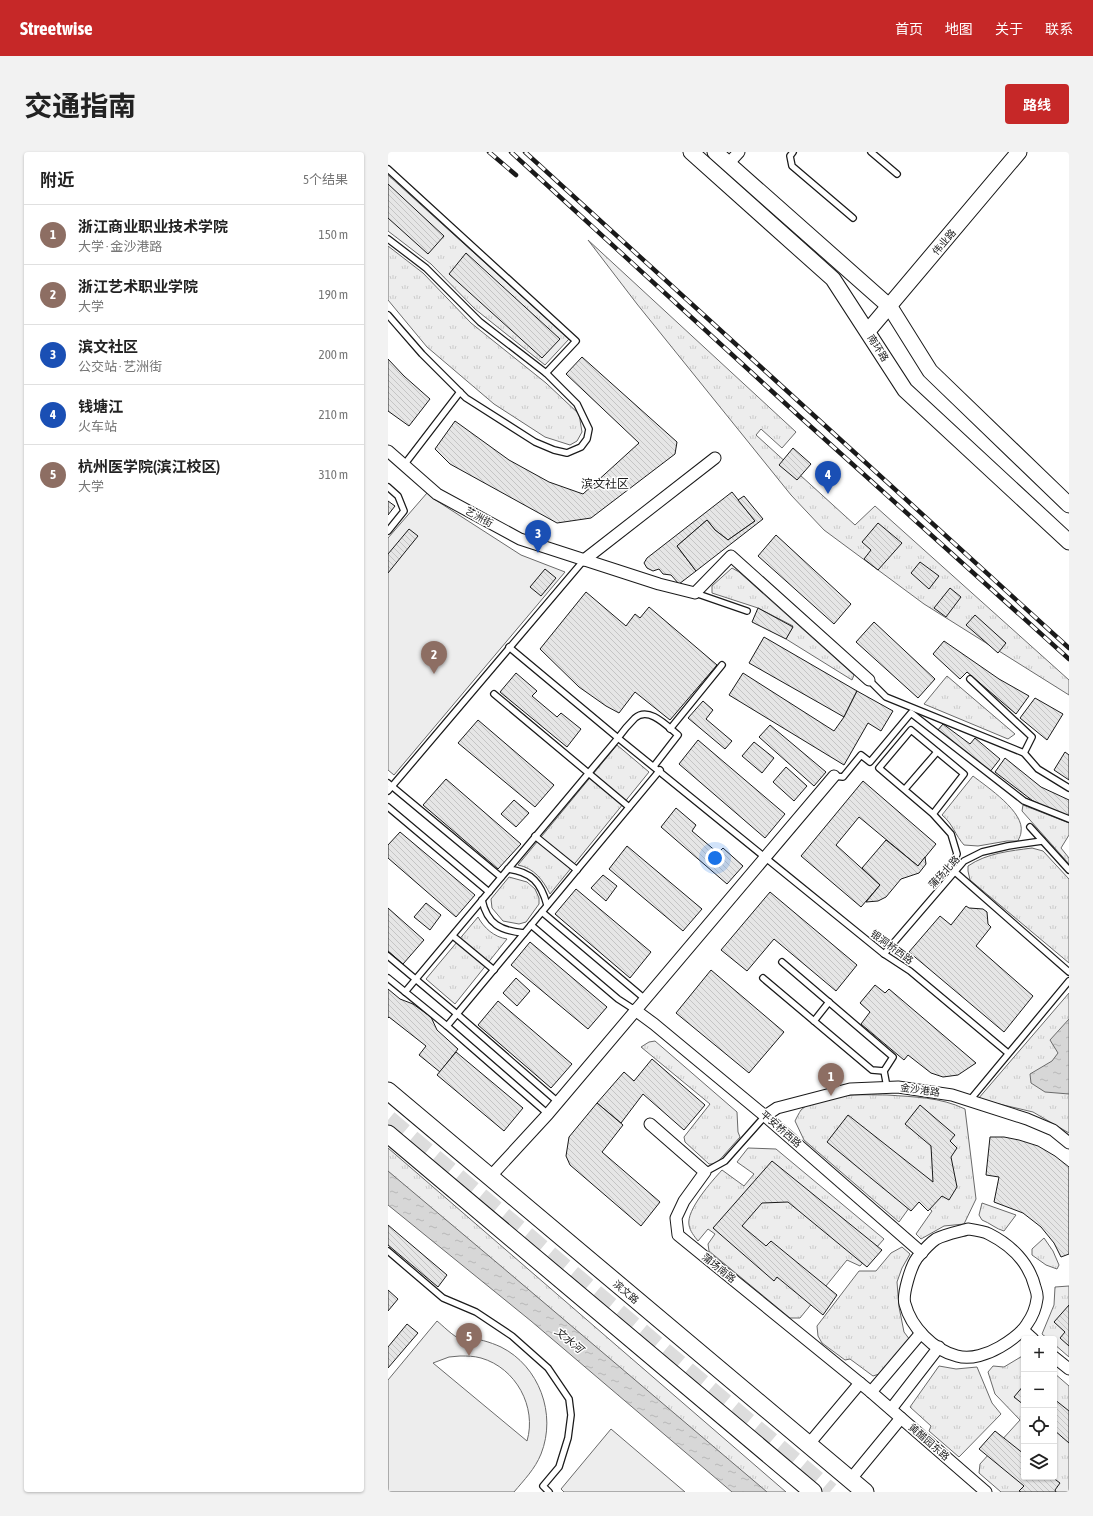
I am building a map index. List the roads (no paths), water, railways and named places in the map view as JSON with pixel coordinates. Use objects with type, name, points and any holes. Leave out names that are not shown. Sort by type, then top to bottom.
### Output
[{"type":"main road","name":"南环路","points":[[691,152],[833,279],[905,390],[1069,542]]},
{"type":"main road","points":[[715,152],[890,307],[930,371],[1069,505]]},
{"type":"main road","name":"伟业路","points":[[868,331],[890,307],[1019,152]]},
{"type":"main road","name":"滨文路","points":[[388,1091],[865,1492]]},
{"type":"main road","points":[[388,1134],[813,1492]]},
{"type":"street","points":[[728,164],[739,152]]},
{"type":"street","name":"艺洲街","points":[[388,451],[437,494],[520,540],[659,584],[695,593]]},
{"type":"street","points":[[584,560],[715,458]]},
{"type":"street","points":[[695,593],[731,556],[869,680]]},
{"type":"street","points":[[490,1177],[548,1114],[834,776]]},
{"type":"street","name":"平安桥西路","points":[[636,1010],[765,1116],[922,1253]]},
{"type":"street","name":"金沙港路","points":[[765,1116],[777,1108],[850,1089],[898,1087],[952,1094],[1027,1119],[1053,1130],[1069,1143]]},
{"type":"street","points":[[650,1124],[705,1172]]},
{"type":"street","name":"蒲场南路","points":[[705,1172],[684,1201],[676,1218],[678,1235],[871,1392]]},
{"type":"street","points":[[968,1229],[987,1233],[1002,1241],[1023,1260],[1034,1282],[1038,1297],[1027,1324],[1019,1334],[1006,1344],[990,1353],[976,1356],[957,1356],[940,1348],[921,1333],[913,1323],[904,1303],[906,1287],[911,1272],[916,1259],[922,1253],[936,1239],[968,1229]]},
{"type":"street","points":[[1022,1330],[1029,1336]]},
{"type":"street","points":[[871,1392],[921,1333]]},
{"type":"street","points":[[891,1409],[940,1348]]},
{"type":"street","points":[[1057,1359],[1069,1369]]},
{"type":"street","points":[[808,1445],[860,1383]]},
{"type":"street","name":"黄醋园东路","points":[[871,1392],[986,1492]]},
{"type":"street","points":[[850,1480],[901,1418]]},
{"type":"lane","points":[[793,152],[790,156],[792,166],[853,218]]},
{"type":"lane","points":[[871,152],[896,174]]},
{"type":"lane","points":[[388,169],[576,341],[546,373]]},
{"type":"lane","points":[[388,239],[426,268],[480,322],[546,373],[577,404],[589,429],[587,439],[581,447],[567,453],[554,450],[535,442],[466,398],[422,354],[388,315]]},
{"type":"lane","points":[[404,465],[460,392]]},
{"type":"lane","points":[[388,486],[398,496],[404,511],[388,531]]},
{"type":"lane","points":[[501,877],[389,787],[584,560]]},
{"type":"lane","points":[[695,593],[747,611]]},
{"type":"lane","name":"银洞桥西路","points":[[509,647],[618,738],[660,770],[884,954],[910,971],[1008,1053]]},
{"type":"lane","points":[[670,729],[722,665]]},
{"type":"lane","points":[[970,679],[1032,737],[1024,753]]},
{"type":"lane","points":[[869,680],[886,697],[1024,753],[1038,769],[1069,788]]},
{"type":"lane","points":[[494,694],[629,807]]},
{"type":"lane","points":[[834,776],[843,777],[861,755],[870,762],[911,713],[1024,801],[1069,819]]},
{"type":"lane","points":[[405,992],[636,717],[645,714],[655,717],[678,735],[654,766]]},
{"type":"lane","points":[[933,814],[964,774],[911,730],[879,768],[933,814],[951,834],[957,854],[952,866],[955,872],[1069,972]]},
{"type":"lane","points":[[905,789],[937,752]]},
{"type":"lane","points":[[447,1026],[660,770]]},
{"type":"lane","points":[[388,807],[490,892]]},
{"type":"lane","points":[[1030,827],[1069,870]]},
{"type":"lane","points":[[536,836],[577,870]]},
{"type":"lane","name":"蒲场北路","points":[[884,954],[964,862],[982,852],[1008,846],[1042,841]]},
{"type":"lane","points":[[508,868],[519,870],[532,877],[544,893],[548,905]]},
{"type":"lane","points":[[482,900],[484,911],[490,921],[503,929],[524,933]]},
{"type":"lane","points":[[542,912],[645,998]]},
{"type":"lane","points":[[531,925],[618,1000],[636,1010]]},
{"type":"lane","points":[[453,936],[494,970]]},
{"type":"lane","points":[[388,956],[558,1102]]},
{"type":"lane","points":[[782,962],[893,1057],[884,1071],[888,1087]]},
{"type":"lane","points":[[388,978],[447,1026],[548,1114]]},
{"type":"lane","points":[[763,978],[872,1070],[884,1071]]},
{"type":"lane","points":[[970,1100],[1069,981]]},
{"type":"lane","points":[[814,1021],[829,1002]]},
{"type":"lane","points":[[705,1172],[725,1162],[765,1116]]},
{"type":"lane","points":[[388,1252],[443,1298],[476,1312],[512,1336],[548,1368],[569,1399],[572,1416],[568,1438],[559,1467],[543,1486],[549,1492]]},
{"type":"water","points":[[1069,1019],[1069,1094],[1045,1092],[1031,1083],[1030,1074],[1052,1061],[1058,1053],[1050,1040]]},
{"type":"water","name":"文水河","points":[[388,1171],[767,1492],[732,1492],[531,1321],[388,1205]]},
{"type":"tunnel","points":[[388,1120],[830,1492]]},
{"type":"railway","points":[[489,152],[516,175]]},
{"type":"railway","points":[[511,152],[799,416],[1069,659]]},
{"type":"railway","points":[[525,152],[1069,648]]},
{"type":"place","name":"钱塘江","points":[[828,494]]},
{"type":"place","name":"滨文社区","points":[[538,553]]},
{"type":"place","name":"浙江艺术职业学院","points":[[434,674]]},
{"type":"place","name":"浙江商业职业技术学院","points":[[831,1096]]},
{"type":"place","name":"杭州医学院(滨江校区)","points":[[469,1356]]},
{"type":"district","name":"滨文社区","points":[[605,484]]}]
